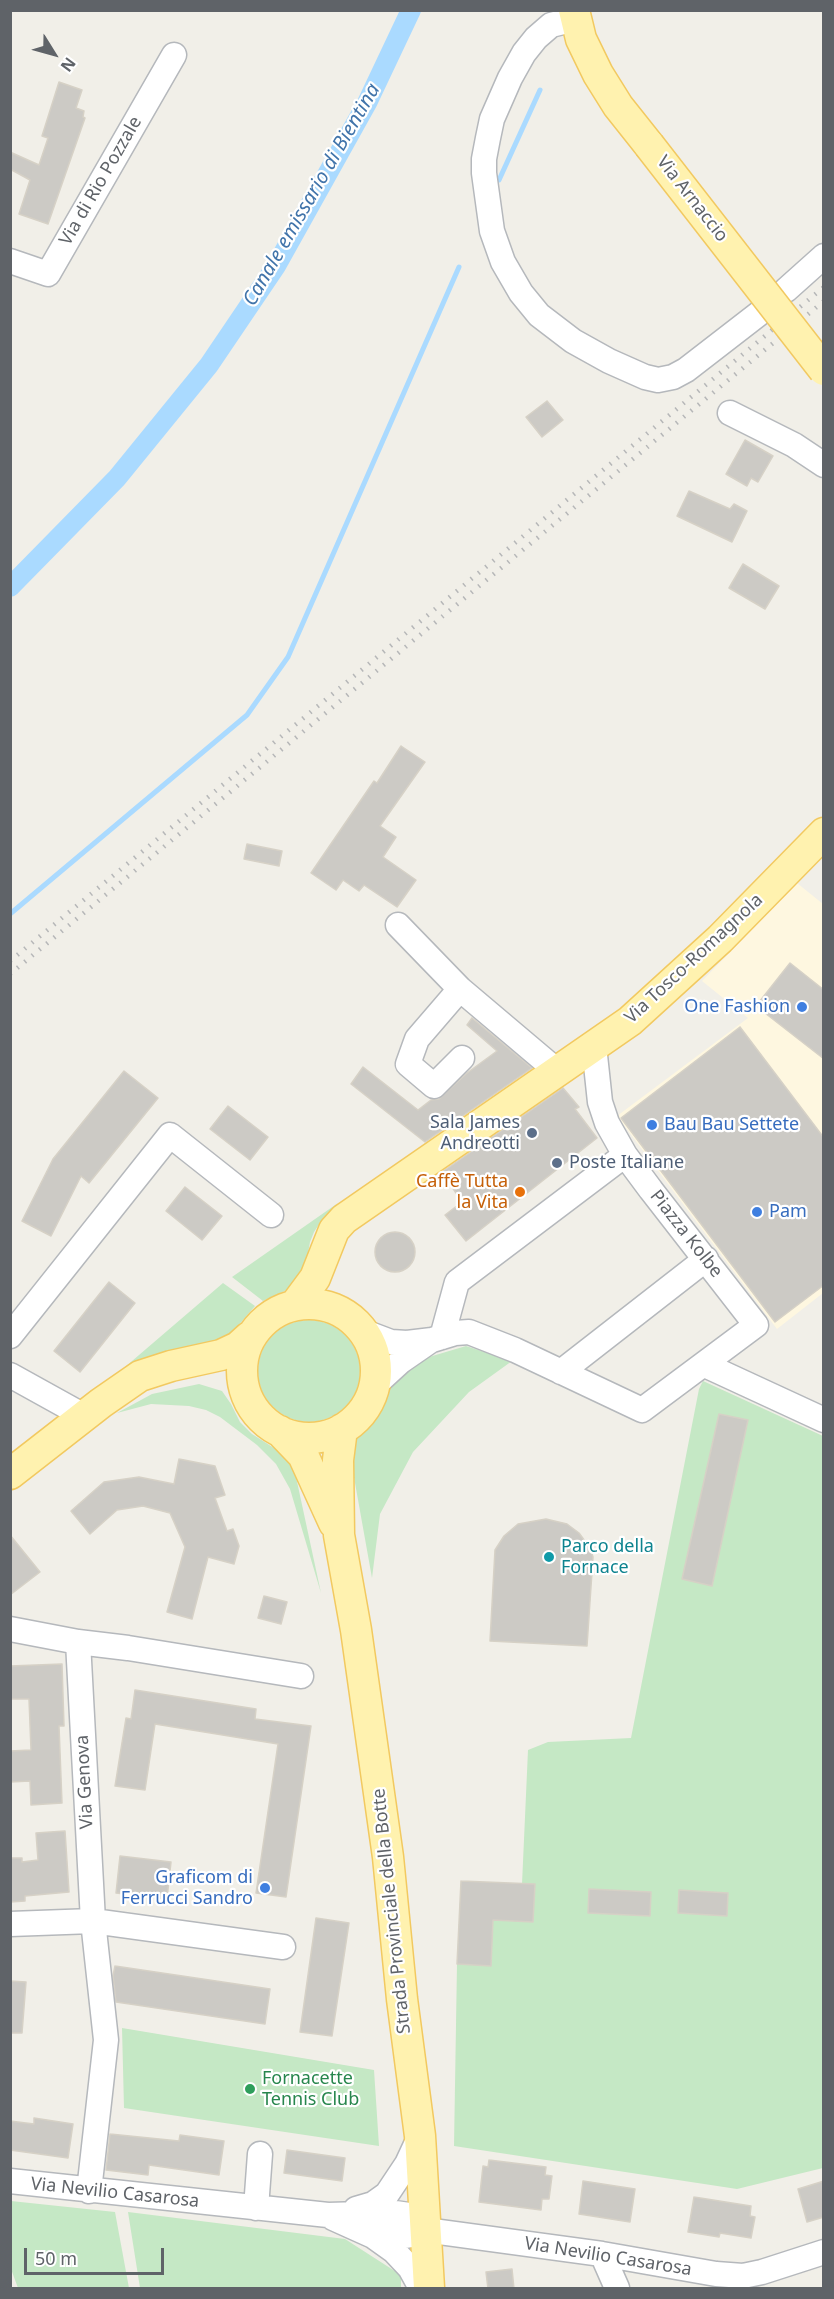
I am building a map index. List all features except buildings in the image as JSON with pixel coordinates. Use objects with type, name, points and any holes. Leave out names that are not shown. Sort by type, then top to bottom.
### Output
[{"type":"main road","name":"Via Arnaccio","points":[[575,15],[590,58],[606,87],[824,370]]},
{"type":"main road","name":"Via Tosco-Romagnola","points":[[295,1305],[315,1278],[334,1230],[344,1219],[630,1021],[720,939],[824,833]]},
{"type":"main road","points":[[280,1431],[305,1437],[329,1435],[342,1429],[363,1411],[376,1383],[375,1354],[351,1321],[333,1281],[335,1258],[344,1236],[365,1203]]},
{"type":"main road","points":[[15,1463],[140,1376],[171,1366],[221,1355],[238,1347],[272,1315],[295,1305],[312,1304],[331,1307],[351,1321]]},
{"type":"main road","points":[[249,1337],[244,1346],[241,1363],[243,1385],[247,1396],[261,1418],[280,1431],[303,1455],[339,1535]]},
{"type":"main road","points":[[119,1392],[152,1381],[201,1372],[218,1376],[247,1396]]},
{"type":"main road","points":[[339,1535],[338,1460],[342,1429]]},
{"type":"main road","name":"Strada Provinciale della Botte","points":[[339,1535],[371,1728],[388,1857],[402,1999],[420,2136],[429,2289]]},
{"type":"street","name":"Via Arnaccio","points":[[575,15],[551,25],[536,38],[510,78],[492,119],[484,159],[485,189],[490,222],[503,262],[521,293],[539,315],[573,341],[645,377],[658,380],[673,377],[686,370],[761,312]]},
{"type":"street","name":"Via di Rio Pozzale","points":[[10,261],[48,273],[174,55]]},
{"type":"street","points":[[786,290],[824,256]]},
{"type":"street","points":[[730,413],[819,455]]},
{"type":"street","points":[[398,925],[460,989],[557,1071]]},
{"type":"street","points":[[460,989],[417,1039],[408,1064],[434,1086],[462,1058]]},
{"type":"street","name":"Piazza Kolbe","points":[[351,1321],[391,1342],[407,1343],[469,1332],[642,1410],[756,1325],[629,1160],[607,1123],[603,1112],[594,1046]]},
{"type":"street","points":[[10,1336],[170,1135],[271,1215]]},
{"type":"street","points":[[437,1338],[457,1282],[629,1160]]},
{"type":"street","points":[[561,1372],[705,1259]]},
{"type":"street","name":"Piazza Kolbe","points":[[376,1383],[402,1361],[437,1338]]},
{"type":"street","points":[[705,1365],[824,1420]]},
{"type":"street","points":[[10,1375],[84,1416]]},
{"type":"street","points":[[10,1629],[78,1642],[301,1676]]},
{"type":"street","name":"Via Genova","points":[[78,1642],[93,1921],[106,2040],[90,2191]]},
{"type":"street","points":[[10,1923],[93,1921],[282,1947]]},
{"type":"street","name":"Via Nevilio Casarosa","points":[[328,2215],[373,2204],[387,2194],[407,2164],[420,2136]]},
{"type":"street","points":[[256,2208],[260,2154]]},
{"type":"street","name":"Via Nevilio Casarosa","points":[[10,2181],[328,2215],[397,2236],[425,2228],[602,2254],[717,2274],[743,2276],[824,2252]]},
{"type":"street","name":"Via Nevilio Casarosa","points":[[328,2215],[373,2236],[393,2251],[410,2268],[422,2289]]},
{"type":"street","points":[[602,2254],[617,2289]]},
{"type":"shaded area","name":"Pam","points":[[797,883],[823,904],[823,1293],[777,1329],[617,1116],[748,1018],[702,981]]},
{"type":"green space","points":[[338,1203],[324,1217],[314,1232],[305,1270],[289,1289],[263,1301],[232,1277]]},
{"type":"green space","points":[[223,1283],[255,1306],[226,1340],[157,1358],[118,1373]]},
{"type":"green space","points":[[309,1320],[328,1324],[345,1335],[356,1352],[360,1371],[356,1390],[345,1407],[328,1418],[309,1422],[290,1418],[273,1407],[262,1390],[258,1371],[262,1352],[273,1335],[290,1324]]},
{"type":"green space","points":[[466,1346],[512,1361],[469,1392],[413,1452],[380,1514],[372,1578],[350,1455],[351,1444],[370,1419],[395,1374],[429,1357]]},
{"type":"green space","points":[[703,1381],[823,1436],[823,2168],[737,2189],[454,2146],[457,1964],[461,1881],[522,1884],[528,1750],[548,1742],[631,1738],[699,1389]]},
{"type":"green space","points":[[199,1384],[222,1391],[240,1422],[252,1434],[285,1455],[293,1463],[321,1593],[290,1489],[276,1464],[257,1445],[220,1417],[206,1410],[189,1406],[151,1404],[117,1413],[152,1394]]},
{"type":"green space","name":"Fornacette Tennis Club","points":[[122,2028],[374,2070],[379,2146],[124,2108]]},
{"type":"green space","points":[[11,2201],[115,2212],[129,2288],[18,2288],[11,2269]]},
{"type":"green space","points":[[128,2212],[345,2239],[401,2275],[401,2288],[140,2288]]},
{"type":"waterway","name":"Canale emissario di Bientina","points":[[10,587],[117,478],[209,365],[276,266],[367,103],[411,10]]},
{"type":"waterway","points":[[499,180],[540,90]]},
{"type":"waterway","points":[[10,914],[247,715],[288,657],[459,267]]},
{"type":"railway","points":[[10,961],[824,287]]},
{"type":"railway","points":[[10,974],[824,301]]},
{"type":"place","name":"One Fashion","points":[[802,1007]]},
{"type":"place","name":"Bau Bau Settete","points":[[652,1125]]},
{"type":"place","name":"Sala James Andreotti","points":[[532,1133]]},
{"type":"place","name":"Poste Italiane","points":[[557,1163]]},
{"type":"place","name":"Caffè Tutta la Vita","points":[[520,1192]]},
{"type":"place","name":"Pam","points":[[757,1212]]},
{"type":"place","name":"Parco della Fornace","points":[[549,1557]]},
{"type":"place","name":"Graficom di Ferrucci Sandro","points":[[265,1888]]},
{"type":"place","name":"Fornacette Tennis Club","points":[[250,2089]]}]
